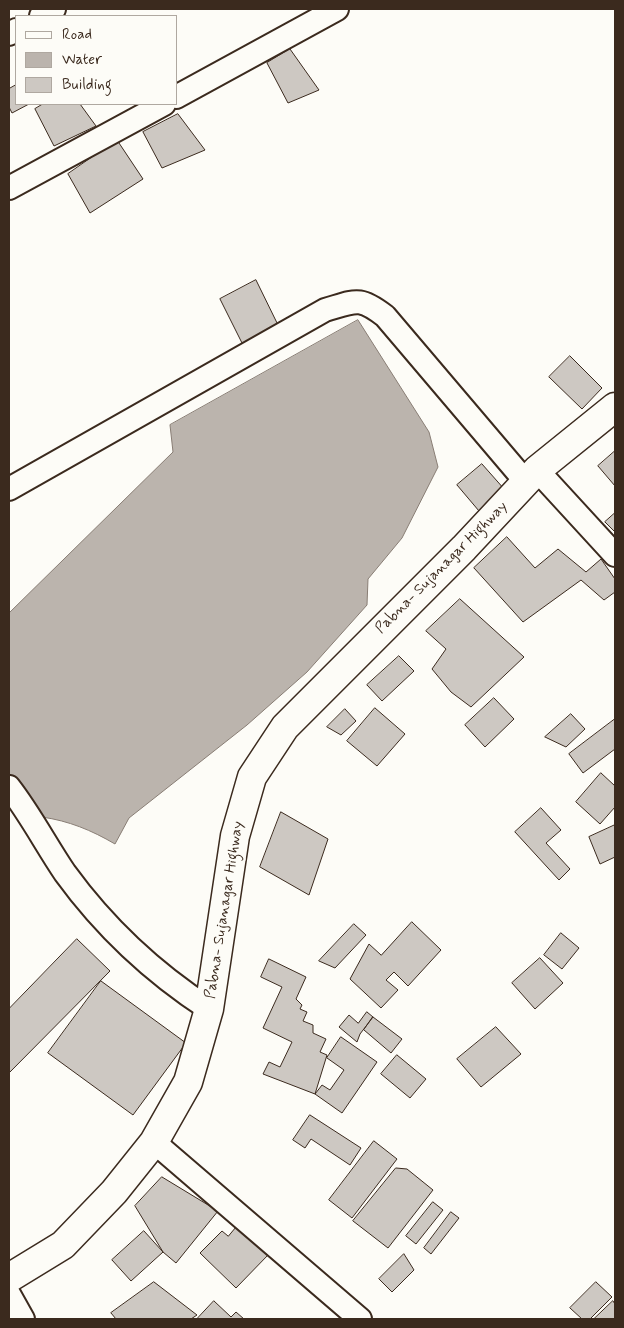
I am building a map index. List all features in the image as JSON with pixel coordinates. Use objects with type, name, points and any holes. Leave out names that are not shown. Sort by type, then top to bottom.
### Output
[{"type":"main road","name":"Pabna- Sujanagar Highway","points":[[9,1278],[63,1245],[114,1192],[154,1142],[188,1082],[209,1008],[235,836],[252,777],[285,726],[464,548],[532,476],[615,407]]},
{"type":"street","points":[[43,15],[54,9]]},
{"type":"street","points":[[178,96],[337,9]]},
{"type":"street","points":[[9,188],[162,105]]},
{"type":"street","points":[[9,489],[325,310],[354,302],[368,302],[386,316],[532,476],[615,555]]},
{"type":"street","points":[[9,787],[66,873],[123,943],[173,985],[209,1008]]},
{"type":"street","points":[[154,1142],[360,1319]]},
{"type":"street","points":[[9,1294],[23,1319]]},
{"type":"water","points":[[358,320],[429,432],[438,467],[402,538],[368,579],[367,605],[307,672],[247,725],[129,818],[115,844],[80,827],[42,817],[9,773],[9,613],[173,452],[170,425]]},
{"type":"building","points":[[290,49],[319,90],[288,103],[267,63]]},
{"type":"building","points":[[15,86],[15,105],[27,105],[12,113],[9,107],[9,89]]},
{"type":"building","points":[[41,105],[81,105],[96,126],[54,146],[35,109]]},
{"type":"building","points":[[178,114],[205,150],[162,168],[143,132]]},
{"type":"building","points":[[117,140],[143,179],[90,213],[68,174]]},
{"type":"building","points":[[256,280],[279,327],[244,347],[220,299]]},
{"type":"building","points":[[570,356],[602,388],[582,409],[549,377]]},
{"type":"building","points":[[615,451],[615,486],[598,466]]},
{"type":"building","points":[[482,464],[505,490],[479,511],[457,485]]},
{"type":"building","points":[[615,513],[615,532],[605,522]]},
{"type":"building","points":[[507,537],[535,568],[558,549],[586,572],[601,559],[615,579],[615,592],[604,600],[581,580],[523,622],[474,568]]},
{"type":"building","points":[[460,599],[524,657],[471,707],[451,692],[432,669],[446,649],[426,631]]},
{"type":"building","points":[[399,656],[414,671],[382,701],[367,685]]},
{"type":"building","points":[[494,698],[514,719],[485,747],[465,725]]},
{"type":"building","points":[[375,708],[405,734],[377,766],[347,741]]},
{"type":"building","points":[[345,709],[356,721],[341,735],[327,727]]},
{"type":"building","points":[[571,714],[585,729],[566,747],[545,737]]},
{"type":"building","points":[[615,719],[615,749],[583,773],[569,754]]},
{"type":"building","points":[[601,773],[615,786],[615,807],[600,824],[576,802]]},
{"type":"building","points":[[541,808],[561,830],[546,843],[570,869],[559,880],[515,832]]},
{"type":"building","points":[[281,812],[328,839],[309,895],[260,867]]},
{"type":"building","points":[[615,825],[615,857],[600,864],[589,837]]},
{"type":"building","points":[[412,922],[441,950],[408,986],[394,972],[386,980],[398,990],[381,1008],[350,979],[369,944],[381,955]]},
{"type":"building","points":[[354,924],[366,935],[335,968],[319,961]]},
{"type":"building","points":[[561,933],[579,948],[562,969],[544,955]]},
{"type":"building","points":[[77,939],[110,971],[9,1073],[9,1009]]},
{"type":"building","points":[[540,958],[563,983],[535,1009],[512,983]]},
{"type":"building","points":[[269,959],[306,977],[296,999],[302,1005],[300,1009],[307,1012],[303,1021],[313,1025],[313,1033],[326,1039],[320,1052],[327,1055],[315,1094],[263,1074],[269,1062],[280,1067],[292,1042],[263,1028],[282,987],[261,977]]},
{"type":"building","points":[[101,981],[186,1043],[133,1115],[48,1053]]},
{"type":"building","points":[[367,1012],[373,1017],[360,1034],[357,1042],[339,1027],[349,1015],[358,1023]]},
{"type":"building","points":[[373,1017],[402,1039],[391,1053],[364,1030]]},
{"type":"building","points":[[496,1027],[521,1054],[481,1087],[457,1059]]},
{"type":"building","points":[[341,1037],[377,1062],[342,1113],[315,1094],[322,1085],[330,1090],[344,1070],[327,1058]]},
{"type":"building","points":[[397,1055],[426,1079],[410,1098],[381,1074]]},
{"type":"building","points":[[310,1115],[361,1148],[350,1165],[311,1139],[305,1148],[293,1140]]},
{"type":"building","points":[[374,1141],[397,1159],[352,1218],[329,1200]]},
{"type":"building","points":[[396,1168],[407,1169],[433,1190],[388,1248],[353,1221]]},
{"type":"building","points":[[162,1177],[218,1211],[176,1263],[163,1252],[135,1206]]},
{"type":"building","points":[[433,1202],[443,1210],[416,1244],[406,1236]]},
{"type":"building","points":[[451,1212],[459,1218],[431,1254],[424,1248]]},
{"type":"building","points":[[239,1224],[269,1254],[236,1288],[200,1253],[222,1231],[228,1236]]},
{"type":"building","points":[[144,1231],[163,1252],[131,1281],[112,1260]]},
{"type":"building","points":[[404,1254],[414,1270],[392,1292],[379,1279]]},
{"type":"building","points":[[154,1282],[197,1315],[191,1319],[116,1319],[111,1313]]},
{"type":"building","points":[[596,1282],[612,1297],[590,1319],[582,1319],[570,1308]]},
{"type":"building","points":[[214,1301],[231,1317],[236,1312],[244,1319],[197,1319]]},
{"type":"building","points":[[613,1301],[615,1304],[615,1319],[594,1319]]}]
